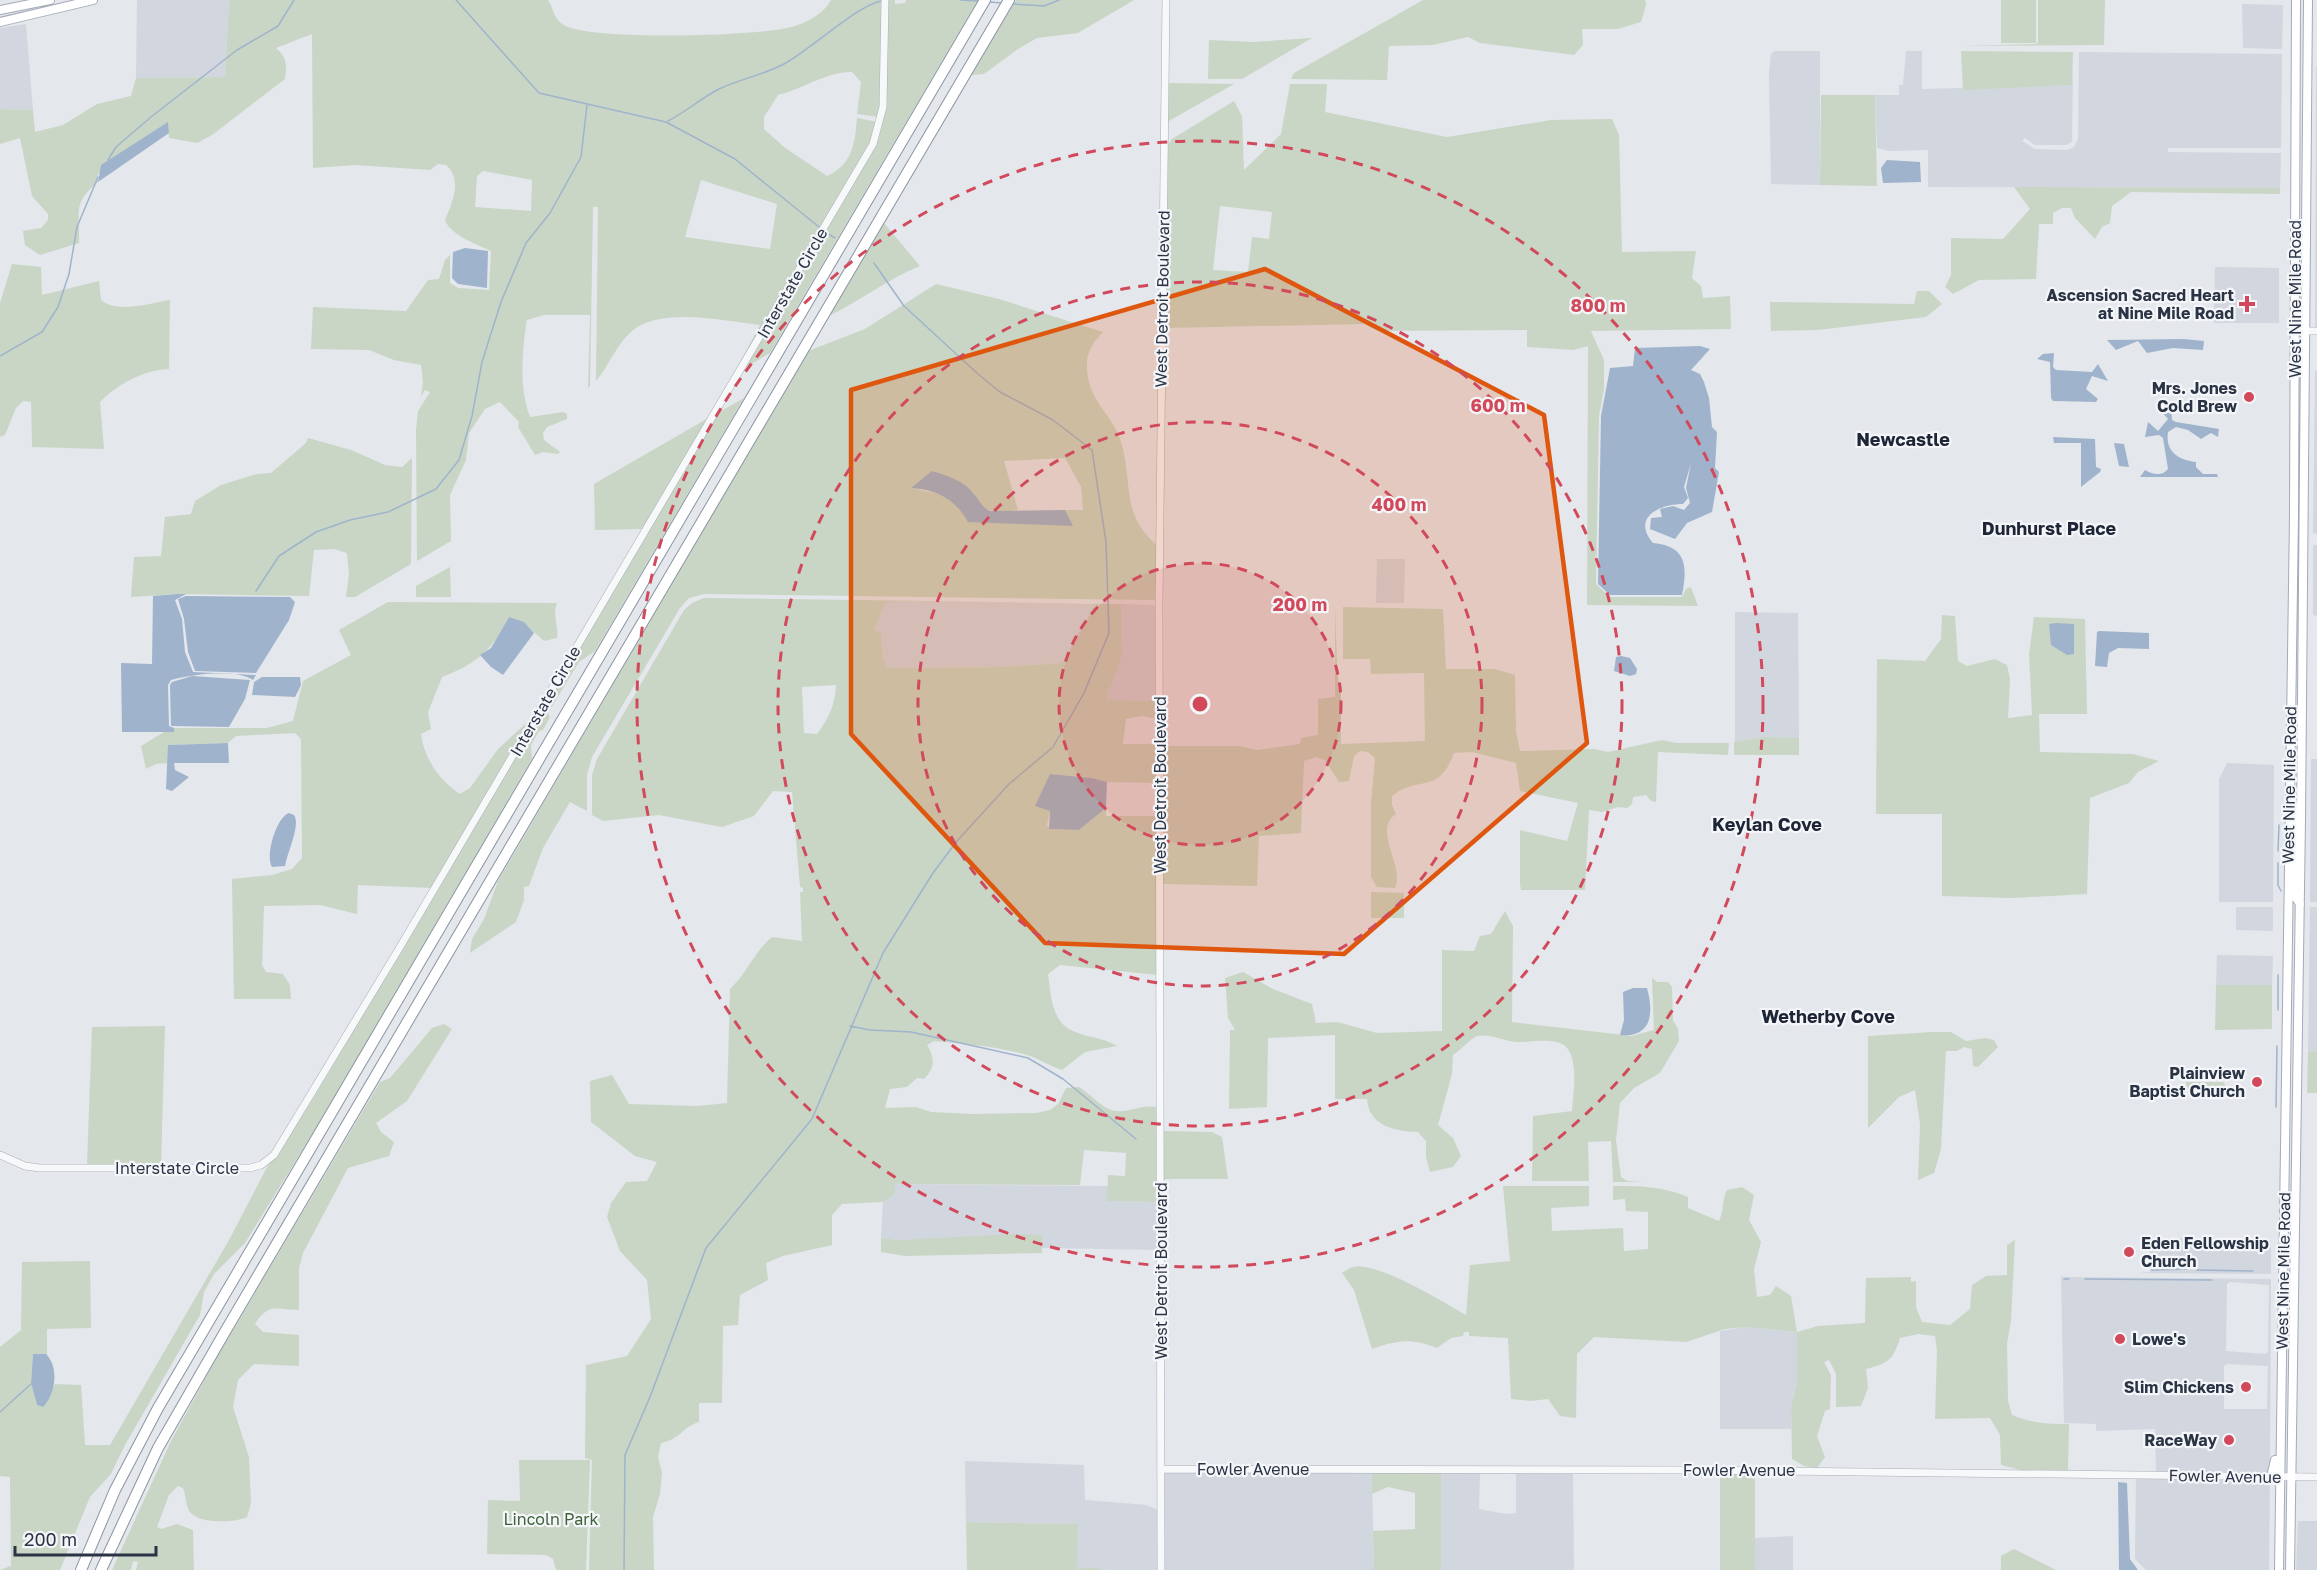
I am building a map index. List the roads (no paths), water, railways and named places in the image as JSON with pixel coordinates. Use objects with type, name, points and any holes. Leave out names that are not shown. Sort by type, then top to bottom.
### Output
[{"type":"highway","points":[[81,1570],[115,1490],[158,1408],[985,0]]},
{"type":"highway","points":[[101,1570],[158,1448],[1009,0]]},
{"type":"main road","points":[[0,10],[50,0]]},
{"type":"main road","points":[[0,22],[93,0]]},
{"type":"main road","name":"West Nine Mile Road","points":[[2279,1570],[2275,1477],[2281,1380],[2294,515],[2296,0]]},
{"type":"main road","points":[[2302,0],[2303,20],[2308,28]]},
{"type":"main road","name":"West Nine Mile Road","points":[[2290,1570],[2300,905],[2308,0]]},
{"type":"main road","points":[[2296,52],[2301,57],[2303,138],[2307,142]]},
{"type":"main road","points":[[2296,231],[2300,237],[2301,326],[2306,331]]},
{"type":"main road","points":[[2295,331],[2301,342],[2300,425],[2305,434]]},
{"type":"main road","points":[[2294,515],[2299,530],[2298,614],[2303,618]]},
{"type":"main road","points":[[2292,618],[2298,624],[2297,706],[2302,724]]},
{"type":"main road","points":[[2289,800],[2295,809],[2294,895],[2300,905]]},
{"type":"main road","points":[[2288,905],[2294,915],[2293,996],[2298,1011]]},
{"type":"main road","points":[[2286,1039],[2291,1045],[2292,1070],[2297,1079]]},
{"type":"main road","points":[[2285,1089],[2290,1101],[2290,1182],[2295,1186]]},
{"type":"main road","points":[[2284,1186],[2289,1192],[2289,1271],[2294,1292]]},
{"type":"main road","points":[[2281,1370],[2287,1388],[2285,1465],[2291,1476]]},
{"type":"main road","points":[[2275,1477],[2285,1491],[2284,1570]]},
{"type":"street","name":"Interstate Circle","points":[[0,1155],[40,1168],[250,1168],[266,1163],[274,1155],[394,957],[873,144],[881,120],[885,0]]},
{"type":"street","name":"West Detroit Boulevard","points":[[1161,1570],[1159,603],[1167,0]]},
{"type":"street","points":[[2295,331],[2317,332]]},
{"type":"street","name":"Fowler Avenue","points":[[1161,1469],[1683,1470],[2317,1477]]},
{"type":"water","points":[[168,122],[169,133],[98,182],[101,165]]},
{"type":"water","points":[[1887,160],[1920,162],[1921,182],[1883,183],[1881,168]]},
{"type":"water","points":[[465,248],[488,251],[487,288],[458,284],[452,278],[453,252]]},
{"type":"water","points":[[2107,340],[2204,341],[2203,350],[2173,348],[2147,353],[2138,341],[2116,350]]},
{"type":"water","points":[[1700,346],[1710,349],[1691,370],[1700,374],[1704,382],[1709,398],[1712,427],[1717,432],[1715,468],[1719,472],[1712,512],[1687,523],[1675,539],[1650,529],[1651,518],[1662,517],[1660,509],[1673,506],[1684,510],[1690,503],[1686,488],[1691,463],[1684,487],[1688,498],[1683,504],[1666,506],[1658,509],[1647,519],[1645,526],[1653,543],[1672,548],[1682,559],[1685,575],[1682,595],[1610,595],[1598,584],[1601,416],[1610,368],[1633,366],[1635,348]]},
{"type":"water","points":[[2054,353],[2053,367],[2056,370],[2092,372],[2098,364],[2108,381],[2092,376],[2086,389],[2098,399],[2096,402],[2053,401],[2050,362],[2037,359],[2043,354]]},
{"type":"water","points":[[2171,406],[2172,420],[2176,422],[2219,429],[2218,437],[2211,433],[2201,439],[2188,430],[2176,427],[2168,432],[2169,445],[2174,454],[2196,462],[2196,467],[2203,474],[2217,474],[2218,477],[2140,477],[2145,470],[2153,474],[2160,474],[2168,469],[2163,438],[2159,435],[2145,437],[2148,422],[2158,431],[2168,419],[2159,409]]},
{"type":"water","points":[[2053,437],[2095,439],[2096,467],[2101,469],[2100,472],[2081,487],[2081,443],[2054,443]]},
{"type":"water","points":[[2114,443],[2124,444],[2129,467],[2119,466]]},
{"type":"water","points":[[932,471],[965,485],[990,511],[1065,510],[1073,526],[968,522],[957,507],[945,497],[911,488]]},
{"type":"water","points":[[186,594],[175,600],[182,619],[185,652],[193,672],[223,673],[171,680],[168,685],[169,726],[174,728],[174,732],[122,732],[121,663],[152,664],[153,596]]},
{"type":"water","points":[[186,596],[290,597],[295,602],[289,620],[256,673],[195,671],[188,652],[184,619],[178,599]]},
{"type":"water","points":[[509,617],[524,622],[534,633],[503,675],[491,667],[480,655],[491,648]]},
{"type":"water","points":[[2049,624],[2074,624],[2074,654],[2067,655],[2051,645]]},
{"type":"water","points":[[2097,632],[2149,633],[2149,649],[2118,648],[2109,653],[2107,667],[2095,666]]},
{"type":"water","points":[[1616,657],[1630,658],[1637,669],[1636,674],[1630,676],[1614,671]]},
{"type":"water","points":[[237,674],[256,675],[253,680],[245,676]]},
{"type":"water","points":[[192,676],[250,680],[245,699],[229,727],[171,726],[170,685],[172,682]]},
{"type":"water","points":[[262,677],[300,677],[301,685],[295,697],[252,695],[254,682]]},
{"type":"water","points":[[228,743],[229,763],[174,763],[175,770],[189,777],[172,791],[166,789],[168,745]]},
{"type":"water","points":[[1050,774],[1092,778],[1107,782],[1106,808],[1079,830],[1049,829],[1050,811],[1035,806]]},
{"type":"water","points":[[289,813],[294,815],[296,825],[285,866],[272,867],[270,855],[273,838],[280,822]]},
{"type":"water","points":[[1633,988],[1647,988],[1650,1015],[1648,1022],[1639,1032],[1620,1035],[1624,1020],[1623,992]]},
{"type":"water","points":[[33,1354],[46,1354],[53,1366],[53,1389],[43,1407],[37,1405],[31,1383]]},
{"type":"water","points":[[2118,1482],[2127,1483],[2130,1559],[2138,1570],[2119,1570]]},
{"type":"waterway","points":[[108,160],[116,147],[151,117],[237,50],[278,26],[294,0]]},
{"type":"waterway","points":[[456,0],[539,93],[666,122],[735,159],[819,227]]},
{"type":"waterway","points":[[960,0],[978,1]]},
{"type":"waterway","points":[[1013,4],[1044,6],[1059,0]]},
{"type":"waterway","points":[[668,121],[719,89],[784,64],[847,19],[871,4],[881,1]]},
{"type":"waterway","points":[[989,2],[1002,3]]},
{"type":"waterway","points":[[256,591],[279,556],[316,532],[350,520],[388,512],[436,489],[459,460],[472,416],[482,362],[501,302],[526,243],[550,213],[581,157],[587,105]]},
{"type":"waterway","points":[[0,356],[42,332],[58,307],[69,274],[77,227],[98,177]]},
{"type":"waterway","points":[[825,232],[835,238]]},
{"type":"waterway","points":[[624,1570],[625,1455],[650,1397],[706,1248],[812,1119],[883,953],[933,873],[957,841],[1009,784],[1053,747],[1084,693],[1109,633],[1106,542],[1092,450],[1053,420],[1000,392],[978,374],[904,306],[874,263]]},
{"type":"waterway","points":[[2278,851],[2279,825]]},
{"type":"waterway","points":[[2278,863],[2278,885],[2281,891]]},
{"type":"waterway","points":[[2278,975],[2278,1010]]},
{"type":"waterway","points":[[850,1026],[870,1030],[911,1032],[1028,1058],[1063,1079],[1136,1139]]},
{"type":"waterway","points":[[2276,1107],[2277,1046]]},
{"type":"waterway","points":[[2152,1270],[2186,1269]]},
{"type":"waterway","points":[[2197,1270],[2253,1271]]},
{"type":"waterway","points":[[2064,1279],[2069,1279]]},
{"type":"waterway","points":[[2085,1279],[2212,1280]]},
{"type":"waterway","points":[[0,1412],[31,1384]]},
{"type":"place","name":"Ascension Sacred Heart at Nine Mile Road","points":[[2247,304]]},
{"type":"place","name":"Mrs. Jones Cold Brew","points":[[2249,397]]},
{"type":"place","name":"Plainview Baptist Church","points":[[2257,1082]]},
{"type":"place","name":"Eden Fellowship Church","points":[[2129,1252]]},
{"type":"place","name":"Lowe's","points":[[2120,1339]]},
{"type":"place","name":"Slim Chickens","points":[[2246,1387]]},
{"type":"place","name":"RaceWay","points":[[2229,1440]]},
{"type":"district","name":"Newcastle","points":[[1903,439]]},
{"type":"district","name":"Dunhurst Place","points":[[2049,528]]},
{"type":"district","name":"Keylan Cove","points":[[1767,824]]},
{"type":"district","name":"Wetherby Cove","points":[[1828,1016]]},
{"type":"park label","name":"Lincoln Park","points":[[551,1519]]}]
